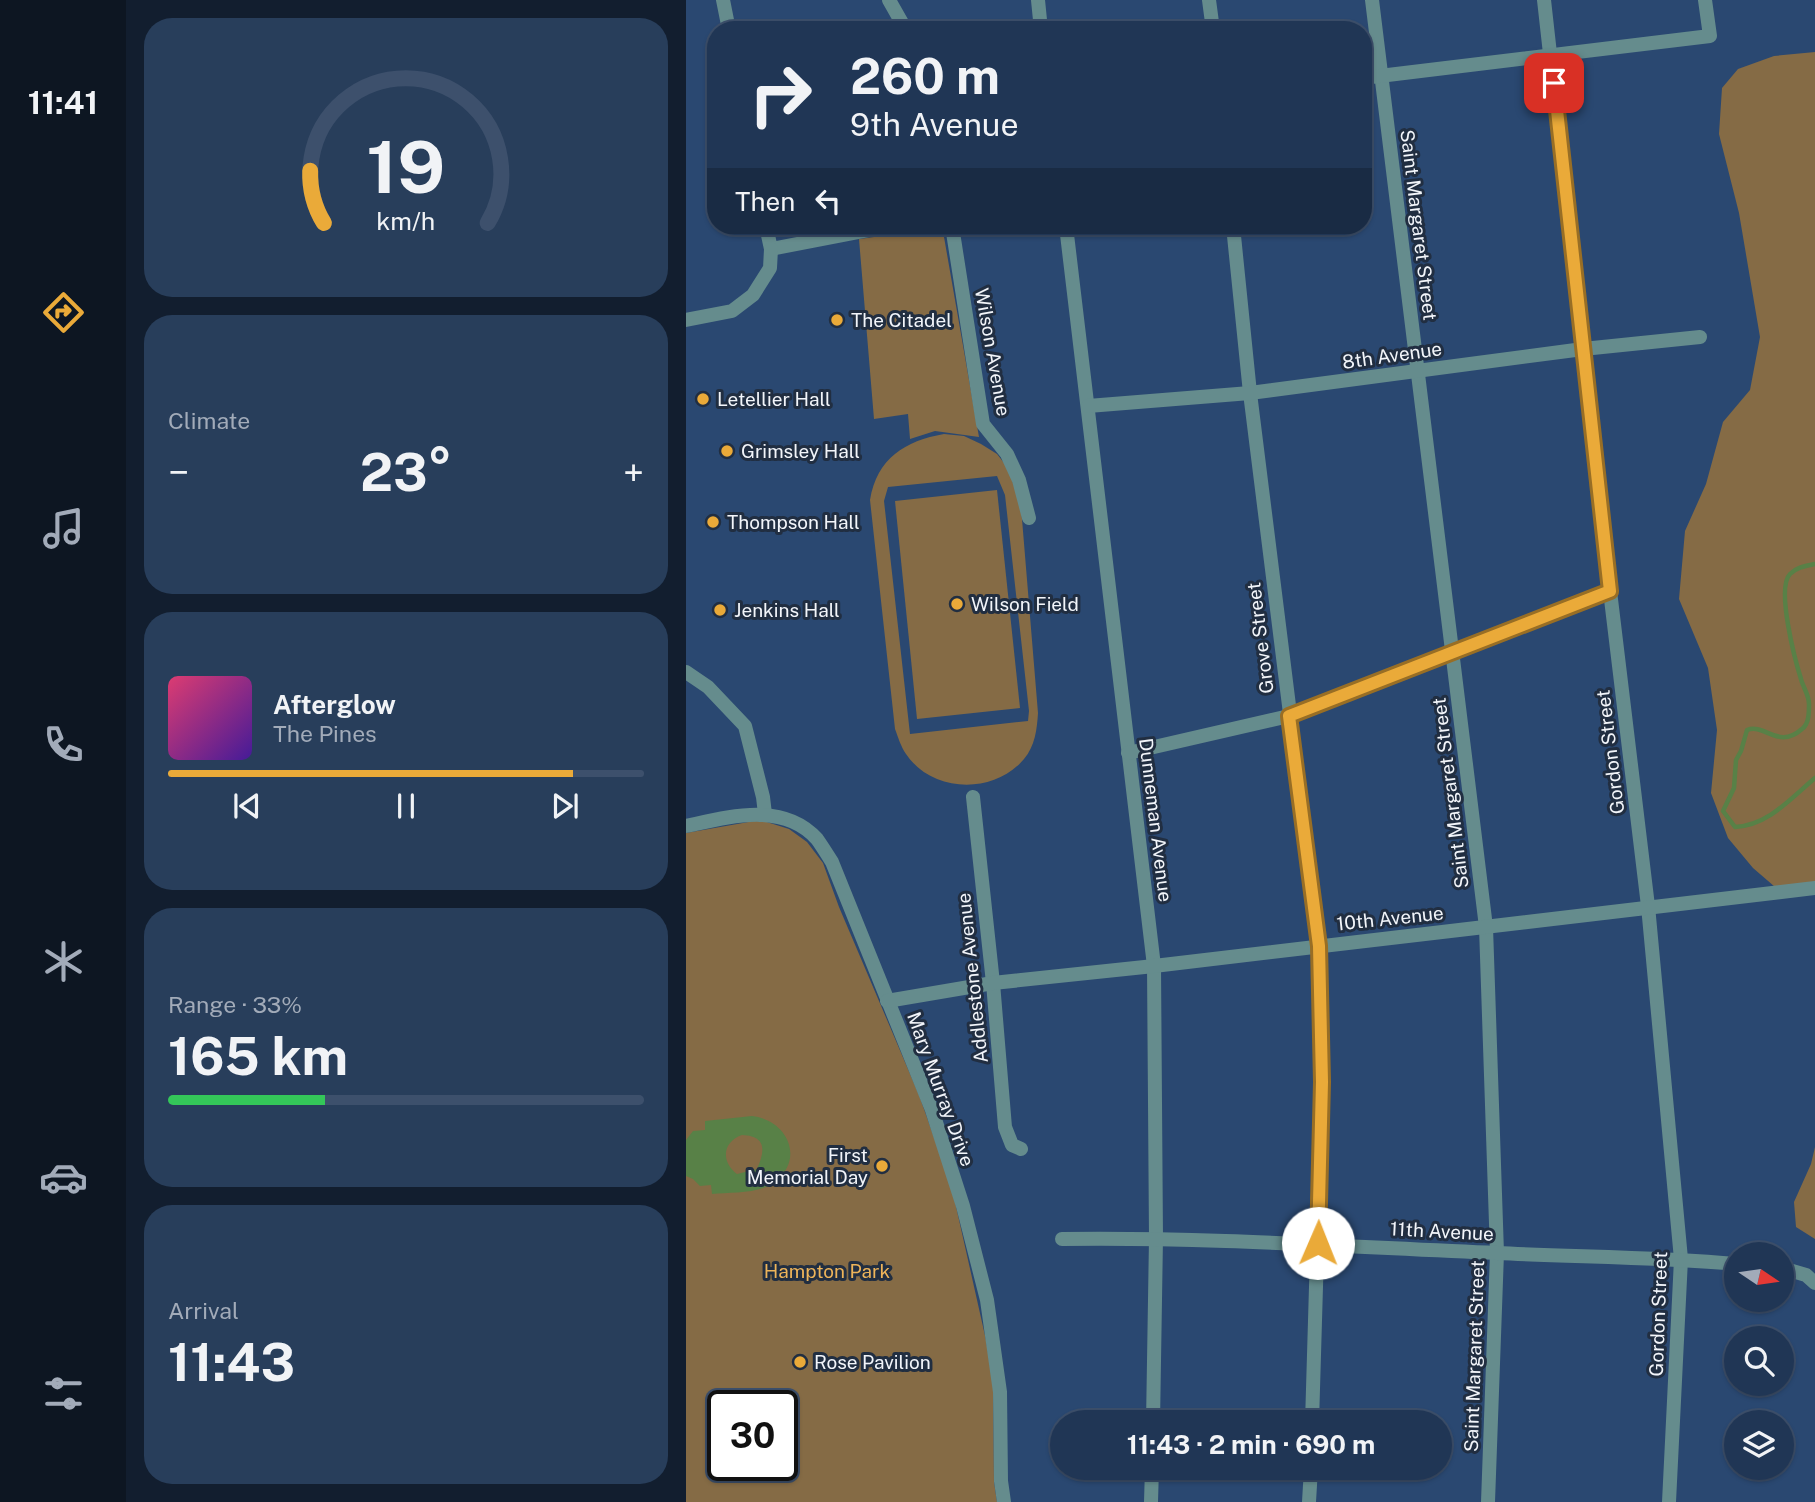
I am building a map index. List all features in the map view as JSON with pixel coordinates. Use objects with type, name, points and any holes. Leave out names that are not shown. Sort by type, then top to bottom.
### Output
[{"type":"street","points":[[723,0],[727,21]]},
{"type":"street","points":[[889,0],[901,21]]},
{"type":"street","points":[[1038,0],[1040,21]]},
{"type":"street","points":[[1209,0],[1212,21]]},
{"type":"street","name":"Saint Margaret Street","points":[[1372,0],[1486,927],[1497,1253],[1488,1502]]},
{"type":"street","name":"Gordon Street","points":[[1544,0],[1648,906],[1681,1259],[1670,1502]]},
{"type":"street","points":[[1372,77],[1710,36],[1705,0]]},
{"type":"street","points":[[686,320],[732,312],[753,295],[770,268],[771,249],[768,235]]},
{"type":"street","points":[[771,249],[843,235]]},
{"type":"street","name":"Wilson Avenue","points":[[953,235],[983,424],[1007,454],[1019,480],[1029,518]]},
{"type":"street","name":"Dunneman Avenue","points":[[1067,235],[1154,966],[1157,1238],[1153,1410]]},
{"type":"street","name":"Grove Street","points":[[1234,235],[1250,393],[1319,946],[1322,1082],[1312,1410]]},
{"type":"street","name":"8th Avenue","points":[[1088,406],[1250,393],[1583,349],[1700,337]]},
{"type":"street","points":[[1128,753],[1289,716],[1610,591]]},
{"type":"street","points":[[686,672],[708,688],[745,726],[765,814]]},
{"type":"street","name":"Addlestone Avenue","points":[[972,797],[993,983],[1005,1127],[1012,1145],[1021,1149]]},
{"type":"street","name":"Mary Murray Drive","points":[[686,826],[736,816],[765,814],[797,824],[816,837],[832,862],[932,1110],[963,1206],[987,1300],[1000,1392],[1001,1481],[1004,1502]]},
{"type":"street","name":"10th Avenue","points":[[887,1001],[993,983],[1815,888]]},
{"type":"street","name":"11th Avenue","points":[[1062,1239],[1157,1238],[1318,1243],[1724,1263]]},
{"type":"street","points":[[1794,1272],[1806,1275],[1815,1283]]},
{"type":"street","points":[[1151,1502],[1152,1480]]},
{"type":"street","points":[[1310,1502],[1311,1480]]},
{"type":"green space","points":[[1815,52],[1815,888],[1781,892],[1753,868],[1728,838],[1711,793],[1717,730],[1708,668],[1679,599],[1685,531],[1706,484],[1723,422],[1750,390],[1760,337],[1739,213],[1719,134],[1722,88],[1738,69],[1774,56]]},
{"type":"green space","points":[[889,235],[944,237],[979,437],[935,431],[910,439],[908,414],[874,419],[859,239]]},
{"type":"green space","points":[[944,434],[964,436],[997,454],[1008,468],[1021,507],[1037,725],[1033,743],[1024,759],[997,779],[980,784],[947,782],[917,767],[906,754],[895,729],[870,500],[879,473],[886,463],[905,447]],"holes":[[[997,476],[1005,495],[1028,721],[910,734],[884,501],[888,487]]]},
{"type":"green space","name":"Wilson Field","points":[[997,490],[1020,708],[917,719],[895,501]]},
{"type":"green space","name":"Hampton Park","points":[[760,820],[789,829],[807,842],[823,863],[919,1095],[941,1157],[955,1202],[986,1340],[993,1385],[994,1482],[997,1502],[686,1502],[686,833]]},
{"type":"green space","points":[[1815,1147],[1815,1239],[1796,1227],[1794,1202],[1811,1164]]},
{"type":"shaded area","points":[[752,1116],[775,1125],[788,1142],[790,1153],[789,1163],[783,1174],[767,1187],[752,1191],[712,1194],[711,1185],[700,1186],[686,1176],[686,1140],[693,1131],[705,1130],[705,1121]],"holes":[[[750,1136],[760,1141],[762,1146],[760,1162],[757,1169],[737,1174],[728,1164],[727,1147],[735,1138]]]},
{"type":"waterway","points":[[1815,564],[1799,568],[1790,574],[1785,594],[1791,641],[1809,701],[1807,721],[1802,729],[1786,737],[1760,730],[1747,730],[1736,760],[1734,788],[1723,811],[1735,827],[1747,825],[1769,816],[1815,778]]},
{"type":"place","name":"The Citadel","points":[[837,320]]},
{"type":"place","name":"Letellier Hall","points":[[703,399]]},
{"type":"place","name":"Grimsley Hall","points":[[727,451]]},
{"type":"place","name":"Thompson Hall","points":[[713,522]]},
{"type":"place","name":"Wilson Field","points":[[957,604]]},
{"type":"place","name":"Jenkins Hall","points":[[720,610]]},
{"type":"place","name":"First Memorial Day","points":[[882,1166]]},
{"type":"place","name":"Rose Pavilion","points":[[800,1362]]},
{"type":"route","points":[[1318,1243],[1322,1082],[1319,946],[1289,716],[1610,591],[1554,83]]}]
